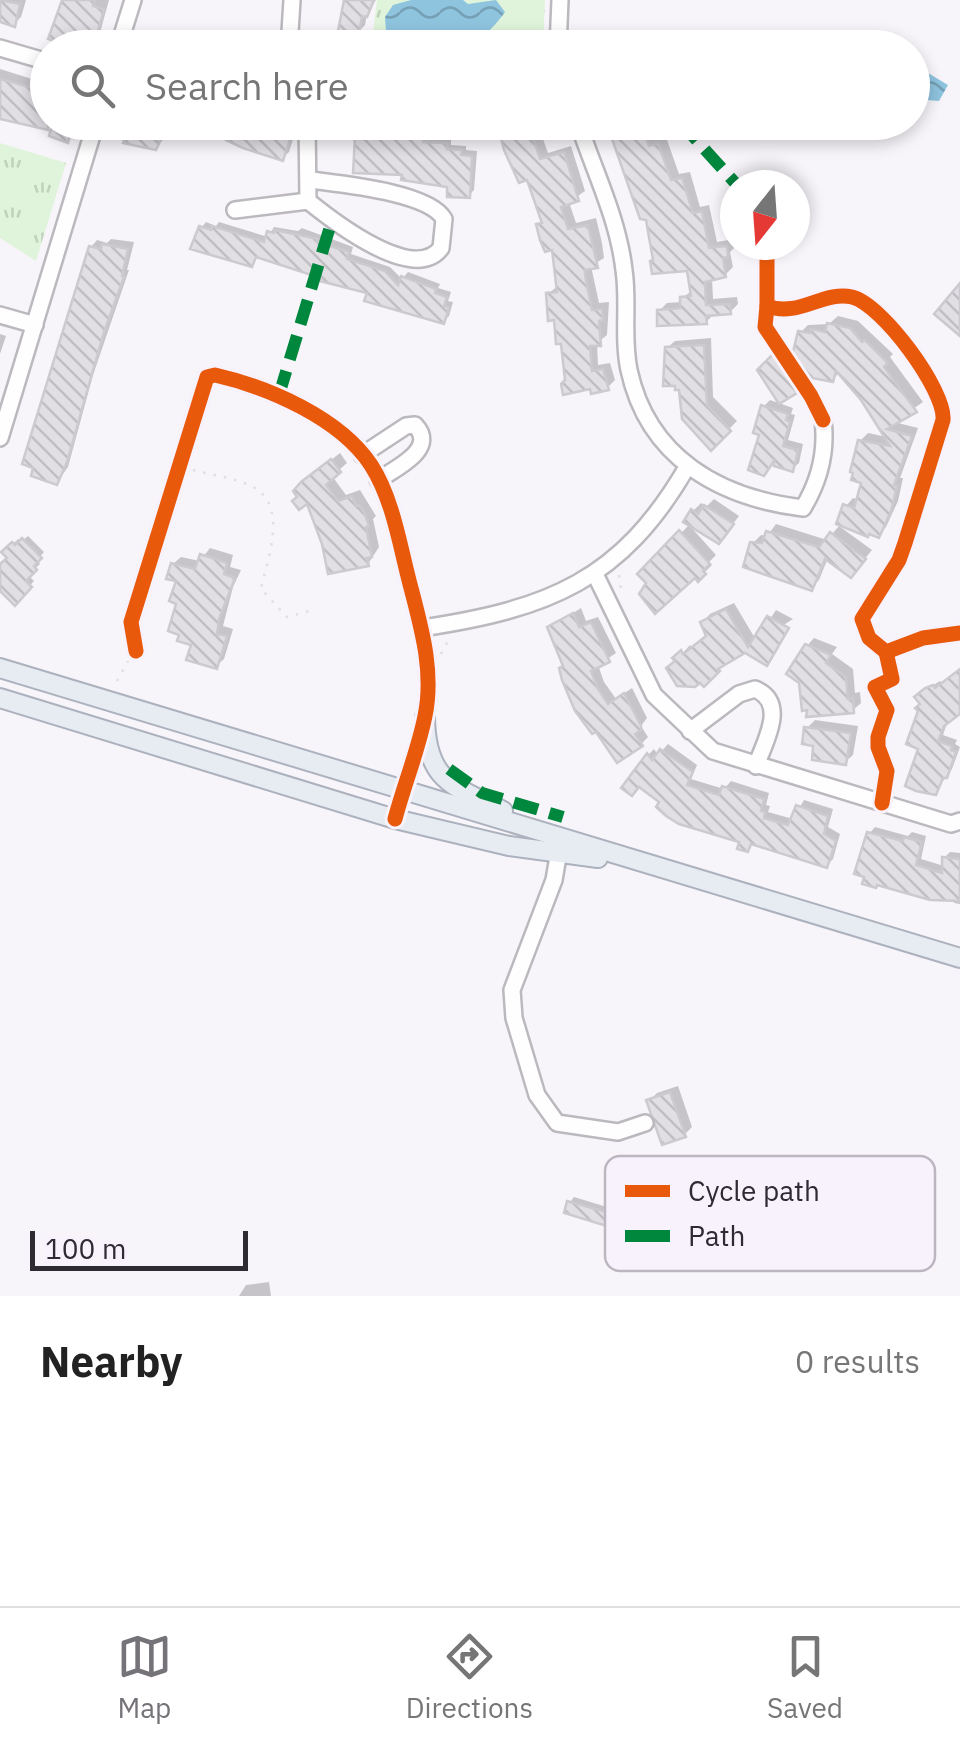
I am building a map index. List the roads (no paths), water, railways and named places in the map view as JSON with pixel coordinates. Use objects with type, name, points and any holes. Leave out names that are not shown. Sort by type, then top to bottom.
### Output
[{"type":"main road","points":[[0,668],[553,839],[960,958]]},
{"type":"main road","points":[[0,698],[395,819],[509,846],[553,839]]},
{"type":"main road","points":[[425,717],[434,769],[458,789],[553,839]]},
{"type":"street","points":[[124,30],[133,0]]},
{"type":"street","points":[[291,30],[292,0]]},
{"type":"street","points":[[559,30],[560,0]]},
{"type":"street","points":[[0,48],[30,57]]},
{"type":"street","points":[[0,438],[91,140]]},
{"type":"street","points":[[308,201],[309,140]]},
{"type":"street","points":[[584,140],[617,230],[625,271],[630,372],[660,437],[687,467],[706,480],[776,504],[804,508],[814,489],[826,446],[823,420]]},
{"type":"street","points":[[235,210],[308,201],[332,220],[408,260],[433,257],[443,242],[444,219],[432,207],[374,190],[310,180]]},
{"type":"street","points":[[0,315],[34,325]]},
{"type":"street","points":[[136,650],[131,622],[203,383],[215,375],[272,391],[320,418],[362,455],[378,480],[391,510],[422,628],[428,688],[425,717],[395,819]]},
{"type":"street","points":[[362,455],[406,426],[415,425],[422,432],[424,440],[419,450],[378,480]]},
{"type":"street","points":[[422,628],[523,607],[574,587],[617,558],[644,530],[665,505],[687,467]]},
{"type":"street","points":[[595,574],[654,695],[713,751],[951,824],[960,821]]},
{"type":"street","points":[[690,731],[738,694],[755,688],[772,702],[774,713],[756,766]]},
{"type":"street","points":[[553,839],[554,880],[512,990],[514,1018],[537,1095],[556,1124],[618,1132],[644,1123]]},
{"type":"water","points":[[411,0],[463,0],[468,4],[496,0],[505,12],[489,30],[386,30],[385,17],[393,5]]},
{"type":"water","points":[[930,74],[948,85],[939,101],[930,100]]}]
